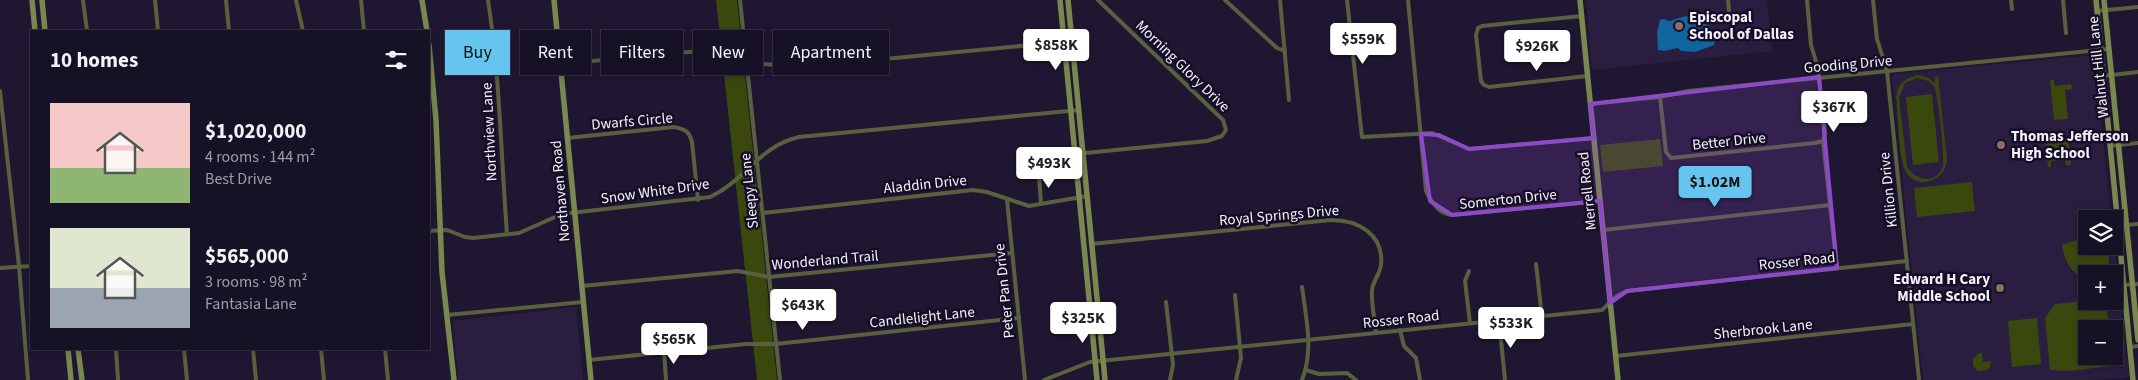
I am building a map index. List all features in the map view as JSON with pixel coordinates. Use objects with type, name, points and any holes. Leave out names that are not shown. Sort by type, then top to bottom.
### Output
[{"type":"main road","points":[[32,0],[35,30]]},
{"type":"main road","points":[[42,0],[45,30]]},
{"type":"main road","points":[[422,0],[427,30]]},
{"type":"main road","name":"Northaven Road","points":[[554,0],[557,30]]},
{"type":"main road","points":[[1060,0],[1097,380]]},
{"type":"main road","points":[[1068,0],[1105,380]]},
{"type":"main road","name":"Merrell Road","points":[[1580,0],[1618,380]]},
{"type":"main road","name":"Walnut Hill Lane","points":[[2096,0],[2116,210]]},
{"type":"main road","name":"Walnut Hill Lane","points":[[2104,0],[2126,225],[2135,284],[2138,340]]},
{"type":"main road","points":[[430,56],[436,120],[442,230],[442,272],[454,380]]},
{"type":"main road","name":"Northaven Road","points":[[561,75],[591,380]]},
{"type":"main road","points":[[2114,188],[2122,187]]},
{"type":"main road","name":"Walnut Hill Lane","points":[[2121,255],[2135,380]]},
{"type":"main road","points":[[68,350],[72,380]]},
{"type":"main road","points":[[78,350],[82,380]]},
{"type":"street","points":[[83,0],[86,30]]},
{"type":"street","points":[[155,0],[158,30]]},
{"type":"street","points":[[226,0],[229,30]]},
{"type":"street","points":[[296,0],[303,30]]},
{"type":"street","points":[[360,0],[364,30]]},
{"type":"street","name":"Northview Lane","points":[[488,0],[499,91],[507,234]]},
{"type":"street","name":"Sleepy Lane","points":[[740,0],[743,30]]},
{"type":"street","name":"Morning Glory Drive","points":[[1083,153],[1207,141],[1222,136],[1226,130],[1223,120],[1098,0]]},
{"type":"street","points":[[1226,0],[1277,48],[1285,51]]},
{"type":"street","points":[[1280,0],[1289,100]]},
{"type":"street","points":[[1348,0],[1362,138],[1432,133],[1469,149],[1594,138]]},
{"type":"street","points":[[1408,0],[1421,134]]},
{"type":"street","points":[[1728,0],[1730,22]]},
{"type":"street","points":[[1807,0],[1811,45],[1819,77],[1825,133],[1823,141],[1836,268]]},
{"type":"street","name":"Killion Drive","points":[[1873,0],[1877,39],[1887,71],[1919,380]]},
{"type":"street","points":[[2011,0],[2012,9]]},
{"type":"street","points":[[2063,0],[2066,33]]},
{"type":"street","points":[[2097,11],[2138,7]]},
{"type":"street","points":[[1582,16],[1482,26],[1478,28],[1476,35],[1481,81],[1484,85],[1587,76]]},
{"type":"street","points":[[763,64],[801,67],[1072,41]]},
{"type":"street","name":"Gooding Drive","points":[[1590,104],[1819,77],[2108,49]]},
{"type":"street","points":[[591,61],[693,52]]},
{"type":"street","points":[[2103,76],[2138,72]]},
{"type":"street","name":"Sleepy Lane","points":[[748,75],[780,380]]},
{"type":"street","points":[[0,91],[19,266],[28,380]]},
{"type":"street","name":"Better Drive","points":[[1660,97],[1666,152],[1671,158],[1823,141]]},
{"type":"street","name":"Snow White Drive","points":[[430,231],[442,230],[473,238],[524,232],[553,216],[574,212],[698,200],[710,197],[722,192],[757,159],[777,144],[799,138],[1079,110]]},
{"type":"street","name":"Dwarfs Circle","points":[[567,138],[674,127],[684,129],[690,135],[692,142],[698,200]]},
{"type":"street","name":"Somerton Drive","points":[[1421,134],[1426,191],[1430,201],[1447,215],[1600,201]]},
{"type":"street","points":[[2110,146],[2138,143]]},
{"type":"street","points":[[1075,154],[1083,153]]},
{"type":"street","points":[[1039,175],[1041,204]]},
{"type":"street","name":"Aladdin Drive","points":[[763,213],[973,190],[987,192],[1022,205],[1041,204],[1087,196]]},
{"type":"street","name":"Peter Pan Drive","points":[[1007,200],[1025,380]]},
{"type":"street","points":[[1604,230],[1830,205]]},
{"type":"street","name":"Royal Springs Drive","points":[[1083,244],[1331,220],[1349,221],[1364,228],[1379,246],[1381,265],[1372,293],[1376,333]]},
{"type":"street","points":[[2123,225],[2138,224]]},
{"type":"street","name":"Wonderland Trail","points":[[582,286],[738,270],[769,277],[1012,253]]},
{"type":"street","name":"Rosser Road","points":[[1044,380],[1086,363],[1103,360],[1602,310],[1617,296],[1627,291],[1907,261]]},
{"type":"street","points":[[1536,264],[1542,316]]},
{"type":"street","points":[[0,268],[30,266]]},
{"type":"street","points":[[1469,271],[1465,280],[1470,323]]},
{"type":"street","points":[[2124,285],[2135,284]]},
{"type":"street","points":[[1302,287],[1309,359],[1302,380]]},
{"type":"street","points":[[1235,295],[1240,347],[1240,363],[1236,380]]},
{"type":"street","points":[[447,316],[583,302]]},
{"type":"street","points":[[1166,302],[1172,353],[1170,380]]},
{"type":"street","name":"Candlelight Lane","points":[[589,360],[746,344],[776,344],[1019,318]]},
{"type":"street","points":[[1499,320],[1505,380]]},
{"type":"street","name":"Sherbrook Lane","points":[[1616,356],[1913,324]]},
{"type":"street","points":[[1400,330],[1404,346],[1416,358],[1420,380]]},
{"type":"street","points":[[2130,347],[2138,346]]},
{"type":"street","points":[[116,350],[118,380]]},
{"type":"street","points":[[184,350],[187,380]]},
{"type":"street","points":[[252,350],[256,380]]},
{"type":"street","points":[[321,350],[324,380]]},
{"type":"street","points":[[385,350],[388,380]]},
{"type":"street","points":[[664,352],[666,380]]},
{"type":"street","points":[[1306,370],[1319,374],[1347,373],[1356,380]]},
{"type":"highlighted area","points":[[1819,77],[1837,268],[1627,291],[1610,303],[1600,201],[1452,215],[1430,201],[1421,134],[1439,135],[1469,149],[1594,138],[1590,104]]},
{"type":"shaded area","name":"Episcopal School of Dallas","points":[[1586,0],[1767,0],[1772,51],[1592,70]]},
{"type":"shaded area","points":[[2095,55],[2110,210],[2078,210],[2078,255],[2116,255],[2117,265],[2078,265],[2078,310],[2122,310],[2123,320],[2078,320],[2078,365],[2123,365],[2123,321],[2129,375],[2127,377],[2093,380],[1923,380],[1893,74]]},
{"type":"shaded area","points":[[576,307],[583,380],[458,380],[453,321]]},
{"type":"green space","points":[[716,0],[737,0],[740,30],[719,30]]},
{"type":"green space","points":[[724,75],[745,75],[777,380],[757,380]]},
{"type":"green space","points":[[1920,75],[1935,83],[1935,77],[1938,76],[1947,160],[1941,174],[1928,182],[1914,180],[1908,175],[1904,167],[1896,97],[1899,88],[1907,79]],"holes":[[[1917,78],[1929,82],[1936,91],[1943,152],[1943,166],[1940,172],[1936,176],[1926,179],[1915,175],[1907,167],[1899,97],[1905,83]]]},
{"type":"green space","points":[[2050,80],[2054,80],[2055,86],[2071,84],[2072,89],[2065,90],[2068,119],[2054,120]]},
{"type":"green space","points":[[1932,94],[1939,162],[1913,165],[1906,97]]},
{"type":"green space","points":[[2068,137],[2071,165],[2066,165],[2065,160],[2051,161],[2051,167],[2048,167],[2045,139]]},
{"type":"green space","points":[[1660,139],[1663,166],[1603,172],[1600,145]]},
{"type":"green space","points":[[1972,182],[1975,211],[1917,217],[1914,188]]},
{"type":"green space","points":[[2078,240],[2078,255],[2108,255],[2108,265],[2078,265],[2078,275],[2069,266],[2064,256],[2062,245]]},
{"type":"green space","points":[[2078,302],[2078,310],[2106,310],[2109,320],[2078,320],[2078,365],[2111,366],[2071,371],[2050,370],[2045,318],[2055,304]]},
{"type":"green space","points":[[2037,318],[2041,364],[2012,367],[2008,321]]},
{"type":"green space","points":[[1982,353],[1983,362],[1991,361],[1990,367],[1986,370],[1978,371],[1973,366],[1973,358]]},
{"type":"water","points":[[1697,13],[1704,13],[1715,39],[1714,45],[1695,52],[1681,51],[1678,48],[1664,51],[1658,50],[1657,32],[1660,20],[1669,21]]},
{"type":"place","name":"Episcopal School of Dallas","points":[[1679,26]]},
{"type":"place","name":"Thomas Jefferson High School","points":[[2001,145]]},
{"type":"place","name":"Edward H Cary Middle School","points":[[2000,288]]}]
